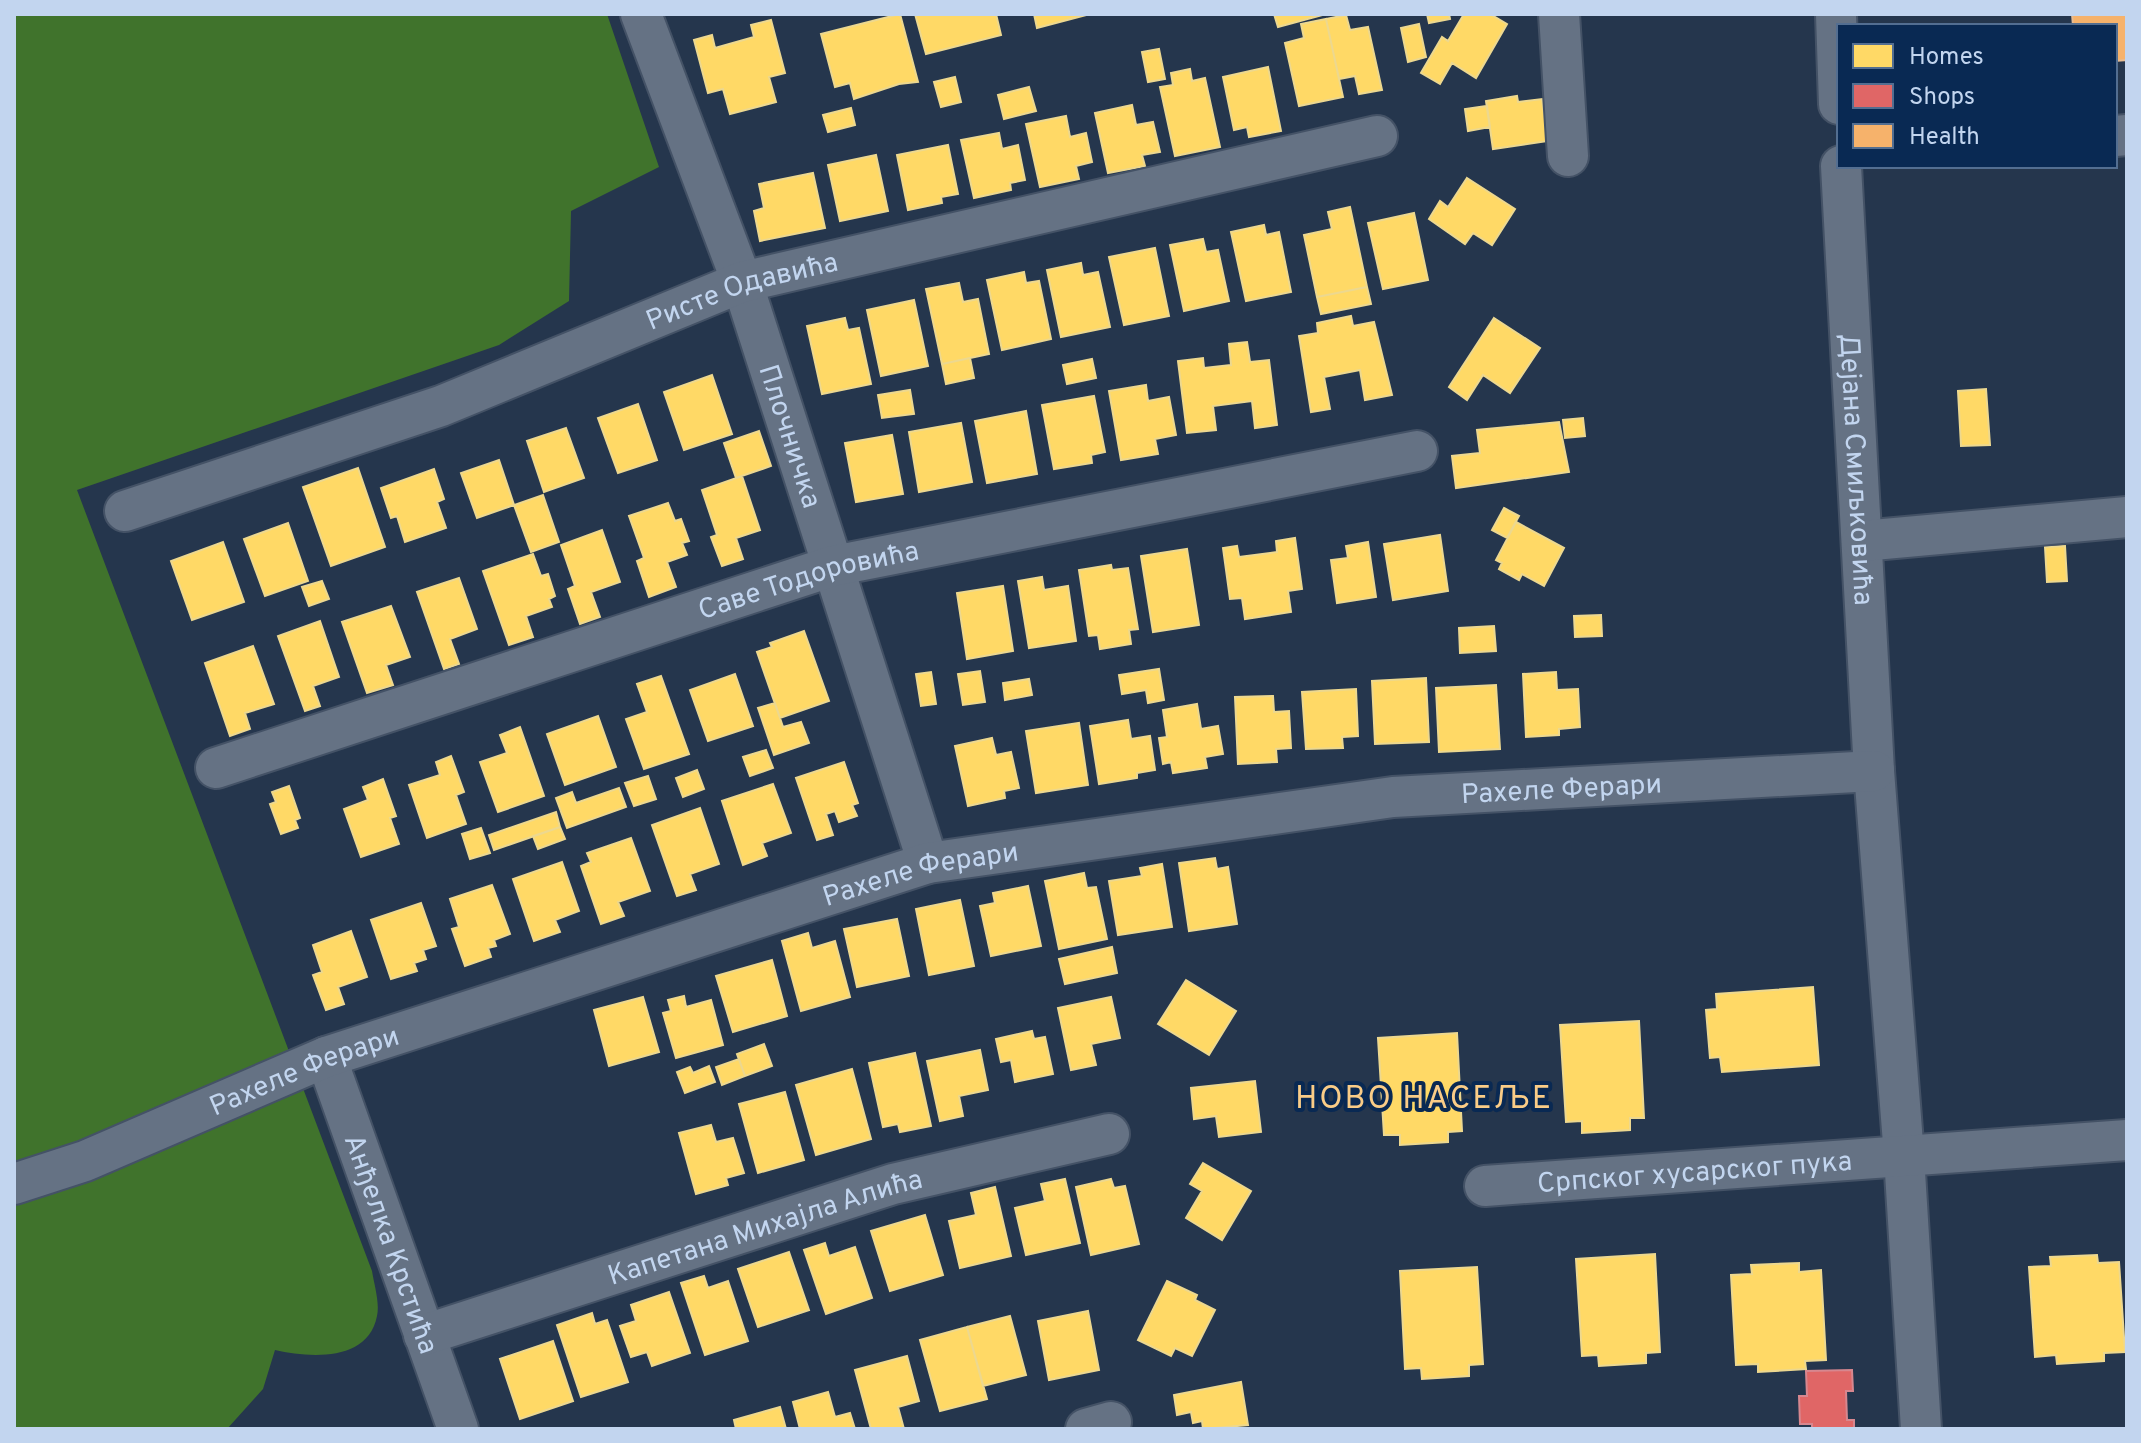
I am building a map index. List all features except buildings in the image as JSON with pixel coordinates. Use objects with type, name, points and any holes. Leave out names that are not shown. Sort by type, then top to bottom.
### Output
[{"type":"street","name":"Плочничка","points":[[641,14],[742,282],[928,863]]},
{"type":"street","points":[[1559,14],[1568,156]]},
{"type":"street","points":[[1836,14],[1837,44]]},
{"type":"street","name":"Ристе Одавића","points":[[125,511],[441,406],[742,282],[1377,136]]},
{"type":"street","name":"Дејана Смиљковића","points":[[1841,168],[1874,771]]},
{"type":"street","name":"Саве Тодоровића","points":[[216,768],[833,566],[1417,451]]},
{"type":"street","points":[[1862,541],[2127,517]]},
{"type":"street","points":[[1874,771],[1904,1156],[1921,1429]]},
{"type":"street","name":"Рахеле Ферари","points":[[14,1184],[85,1161],[326,1057],[928,863],[1393,797],[1874,771]]},
{"type":"street","name":"Анђелка Крстића","points":[[326,1057],[458,1429]]},
{"type":"street","name":"Капетана Михајла Алића","points":[[424,1335],[893,1184],[1109,1134]]},
{"type":"street","name":"Српског хусарског пука","points":[[1485,1186],[2127,1140]]},
{"type":"green space","points":[[14,14],[607,14],[659,167],[571,211],[569,301],[499,345],[77,490],[372,1271],[378,1305],[371,1331],[362,1342],[350,1349],[320,1355],[275,1350],[263,1389],[227,1429],[14,1429]]},
{"type":"district","name":"НОВО НАСЕЉЕ","points":[[1424,1097]]}]
